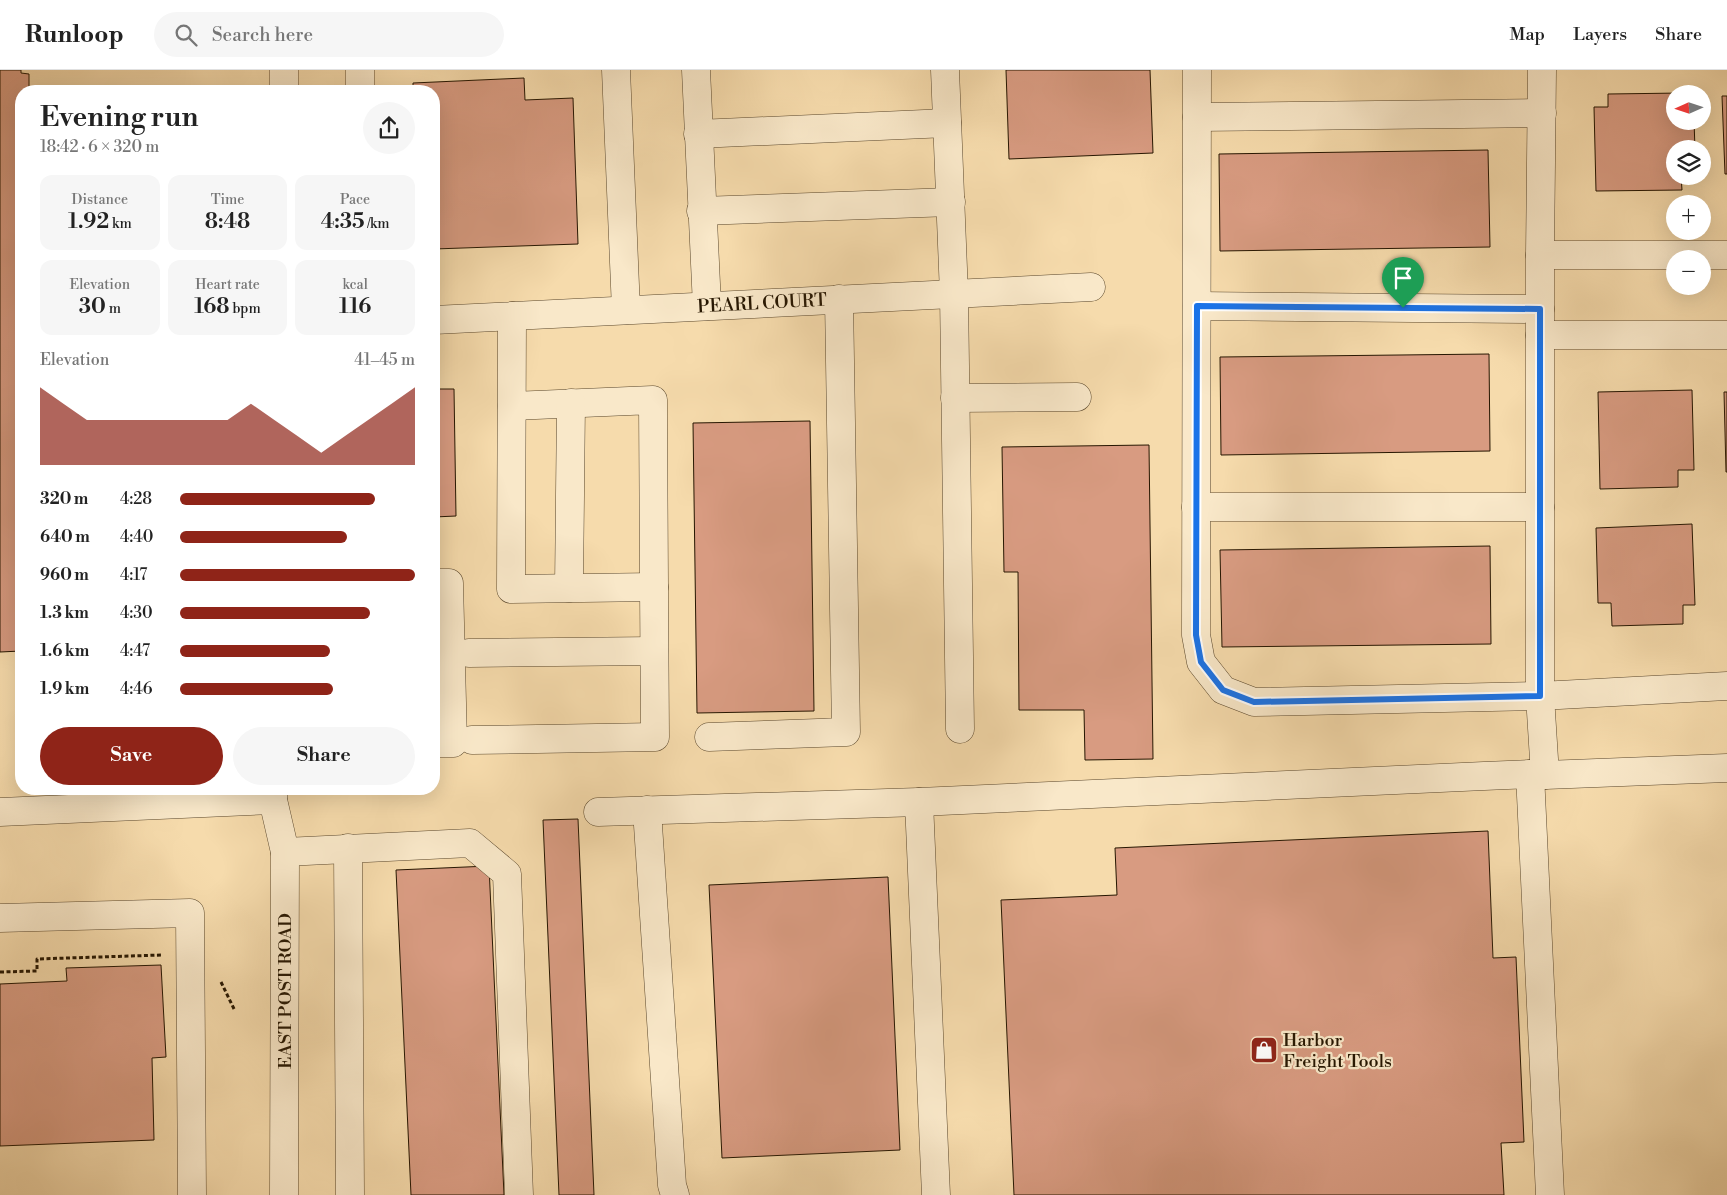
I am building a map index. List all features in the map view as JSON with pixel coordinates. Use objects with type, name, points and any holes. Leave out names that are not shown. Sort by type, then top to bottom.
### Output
[{"type":"street","points":[[284,70],[284,85]]},
{"type":"street","points":[[360,70],[360,85]]},
{"type":"street","points":[[616,70],[626,310]]},
{"type":"street","points":[[696,70],[701,210],[707,306]]},
{"type":"street","points":[[945,70],[954,294],[960,728]]},
{"type":"street","points":[[1198,70],[1196,635],[1201,662],[1223,690],[1254,702],[1540,696],[1727,686]]},
{"type":"street","points":[[1542,70],[1540,696],[1538,775],[1550,1195]]},
{"type":"street","points":[[1197,117],[1542,113]]},
{"type":"street","points":[[698,134],[947,123]]},
{"type":"street","points":[[701,210],[950,202]]},
{"type":"street","points":[[1540,255],[1727,255]]},
{"type":"street","name":"PEARL COURT","points":[[440,320],[1091,287]]},
{"type":"street","points":[[709,737],[846,732],[840,299]]},
{"type":"street","points":[[1197,306],[1540,322],[1727,335]]},
{"type":"street","points":[[512,316],[511,589],[654,587]]},
{"type":"street","points":[[955,398],[1077,397]]},
{"type":"street","points":[[472,740],[655,737],[653,400],[512,406]]},
{"type":"street","points":[[569,588],[571,403]]},
{"type":"street","points":[[1196,507],[1540,507]]},
{"type":"street","points":[[440,583],[449,583],[453,742],[440,743]]},
{"type":"street","points":[[469,654],[654,652]]},
{"type":"street","points":[[598,812],[919,802],[1727,768]]},
{"type":"street","points":[[0,812],[258,795]]},
{"type":"street","name":"EAST POST ROAD","points":[[273,795],[285,852],[284,1195]]},
{"type":"street","points":[[919,802],[936,1195]]},
{"type":"street","points":[[647,810],[674,1195]]},
{"type":"street","points":[[285,852],[470,843],[507,874],[519,1195]]},
{"type":"street","points":[[348,848],[350,1195]]},
{"type":"street","points":[[0,918],[190,913],[192,1195]]},
{"type":"path","points":[[0,972],[37,971],[37,959],[190,954]]},
{"type":"path","points":[[221,981],[236,1011]]},
{"type":"building","points":[[0,70],[21,70],[21,73],[29,74],[29,85],[15,85],[15,651],[0,652]]},
{"type":"building","points":[[1006,70],[1150,70],[1153,153],[1009,159]]},
{"type":"building","points":[[524,78],[525,100],[573,98],[578,244],[440,249],[440,85],[413,85],[413,83]]},
{"type":"building","points":[[1666,93],[1666,130],[1694,130],[1695,140],[1666,140],[1666,185],[1682,185],[1682,190],[1596,191],[1594,107],[1608,107],[1608,94]]},
{"type":"building","points":[[1722,96],[1727,96],[1727,174],[1725,174]]},
{"type":"building","points":[[1488,150],[1490,247],[1220,251],[1219,154]]},
{"type":"building","points":[[1489,354],[1490,451],[1221,455],[1220,357]]},
{"type":"building","points":[[440,389],[454,389],[456,516],[440,517]]},
{"type":"building","points":[[1692,390],[1694,470],[1678,470],[1678,487],[1600,489],[1598,392]]},
{"type":"building","points":[[1724,392],[1727,392],[1727,472],[1726,472]]},
{"type":"building","points":[[810,421],[814,711],[697,713],[693,423]]},
{"type":"building","points":[[1149,445],[1153,759],[1085,760],[1084,710],[1019,710],[1018,572],[1004,572],[1002,447]]},
{"type":"building","points":[[1692,524],[1695,605],[1683,605],[1683,624],[1612,626],[1611,603],[1598,603],[1596,528]]},
{"type":"building","points":[[1490,546],[1491,644],[1222,647],[1220,550]]},
{"type":"building","points":[[578,819],[594,1195],[559,1195],[543,820]]},
{"type":"building","name":"Harbor Freight Tools","points":[[1488,831],[1493,958],[1516,957],[1524,1142],[1501,1143],[1504,1195],[1014,1195],[1001,900],[1117,895],[1115,848]]},
{"type":"building","points":[[489,866],[504,1195],[411,1195],[396,870]]},
{"type":"building","points":[[888,877],[900,1150],[722,1158],[709,885]]},
{"type":"building","points":[[161,965],[166,1057],[152,1058],[154,1140],[0,1146],[0,984],[67,981],[66,968]]},
{"type":"place","name":"Harbor Freight Tools","points":[[1264,1050]]},
{"type":"route","points":[[1197,306],[1403,308],[1540,309],[1540,696],[1254,702],[1223,690],[1201,662],[1196,635],[1197,306]]}]
